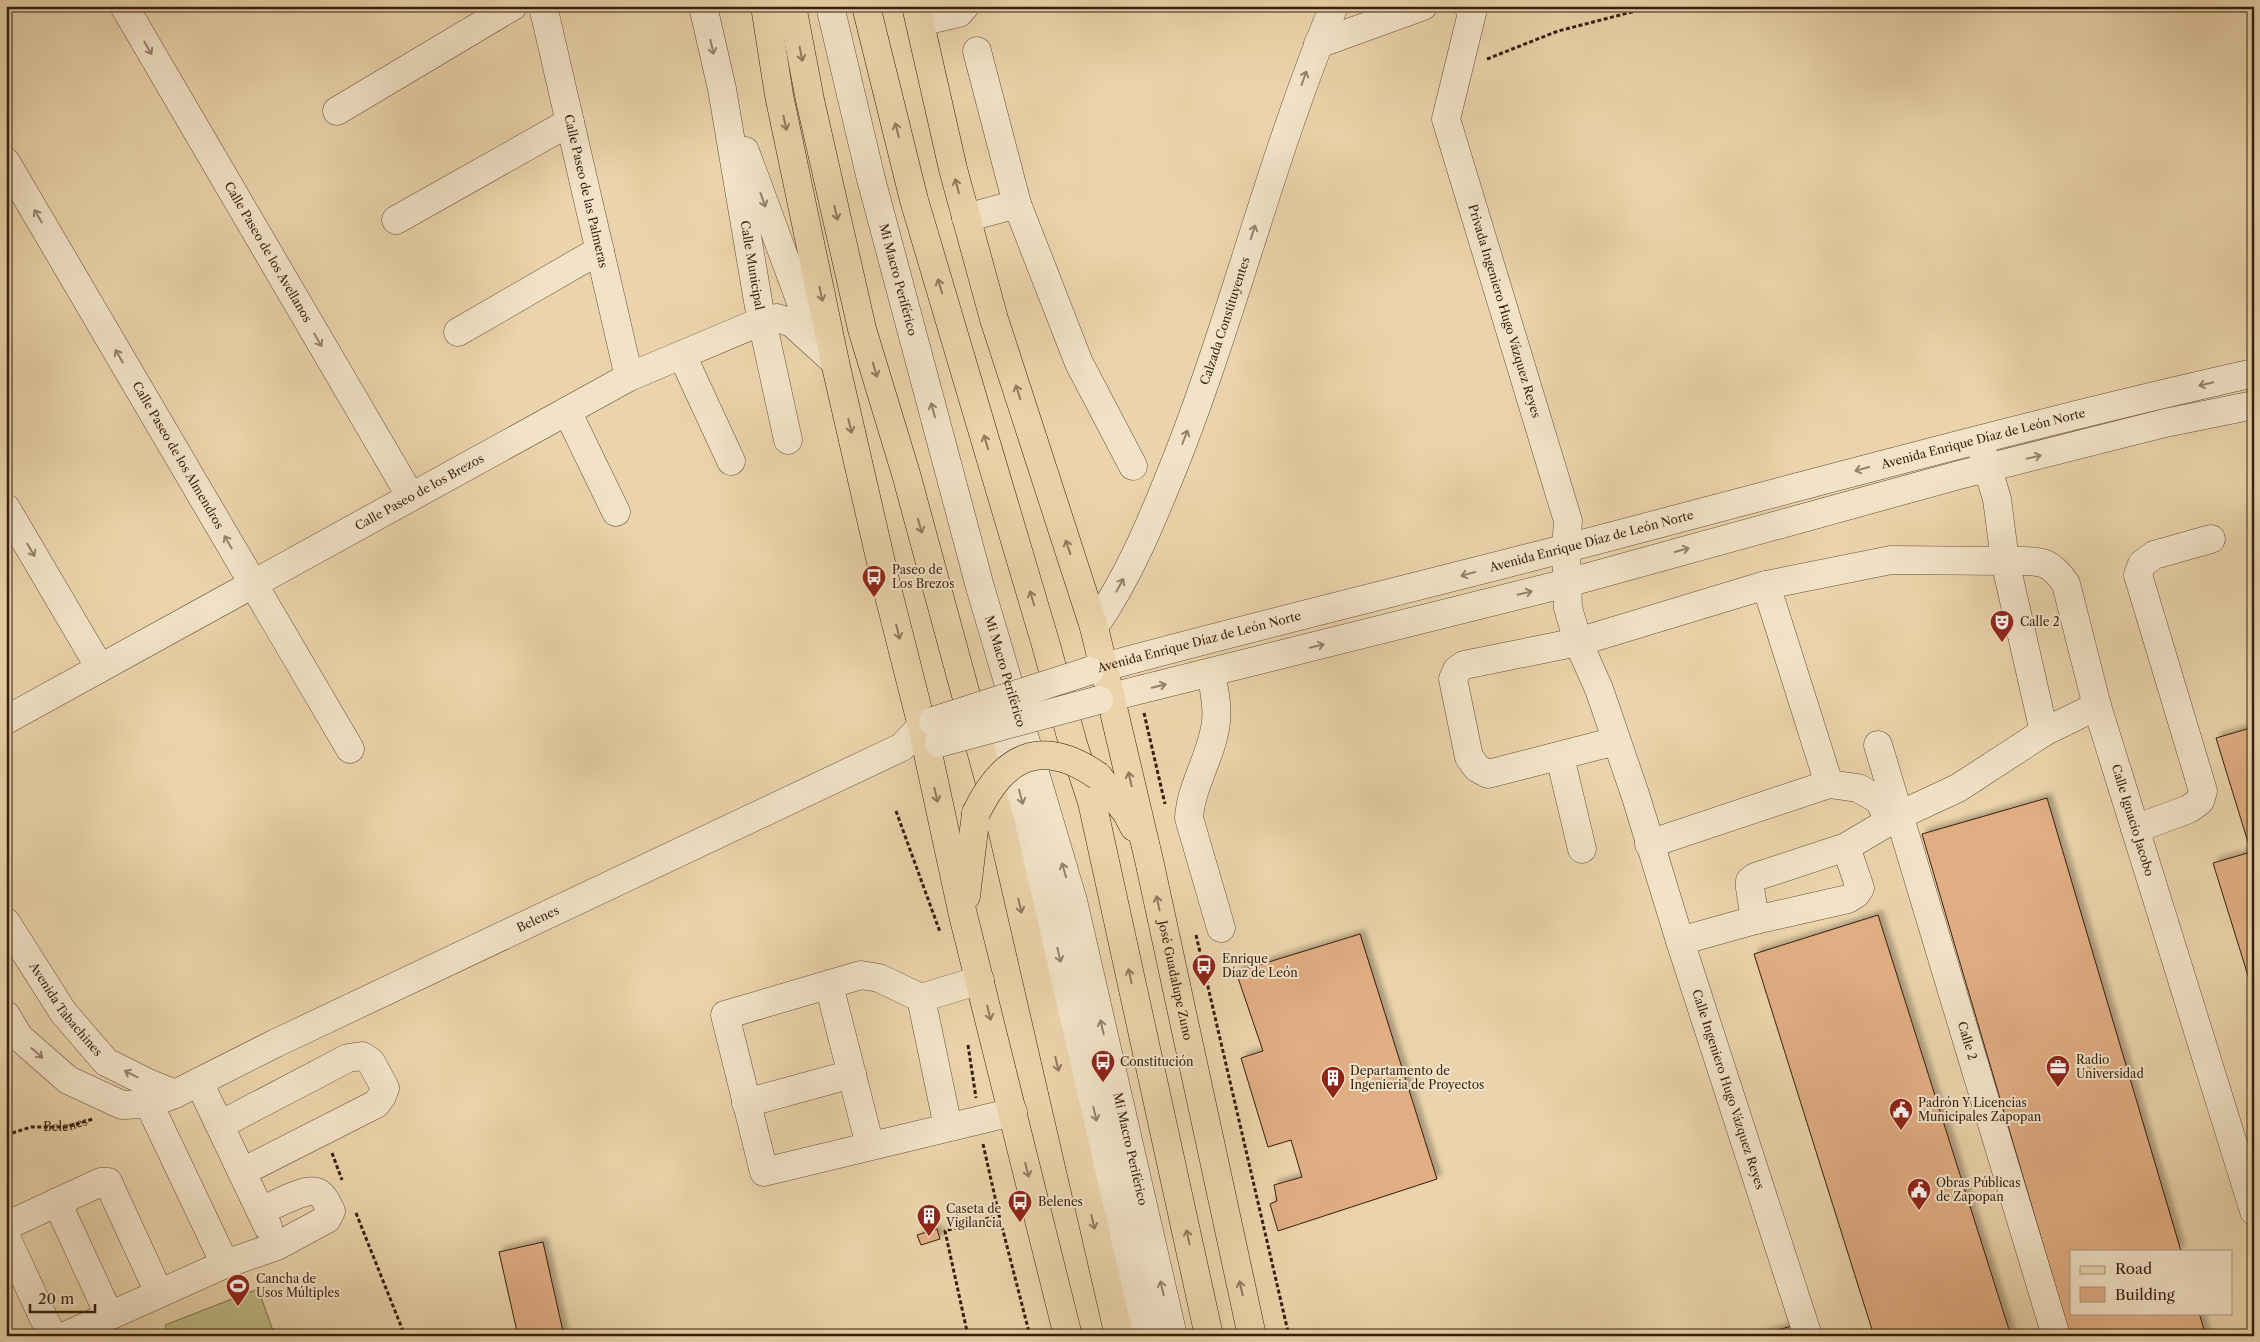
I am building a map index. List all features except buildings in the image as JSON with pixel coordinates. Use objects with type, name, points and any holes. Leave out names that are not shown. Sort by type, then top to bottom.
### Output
[{"type":"main road","points":[[765,6],[778,95],[835,362],[886,584],[924,737],[963,915],[1068,1336]]},
{"type":"main road","points":[[792,6],[810,100],[862,329],[906,474],[1001,824],[1119,1336]]},
{"type":"main road","points":[[866,6],[914,200],[1046,645],[1073,744],[1092,802],[1209,1336]]},
{"type":"main road","name":"José Guadalupe Zuno","points":[[918,14],[953,169],[994,319],[1094,627],[1097,669],[1149,860],[1204,1122],[1252,1336]]},
{"type":"main road","points":[[963,915],[976,813],[984,796],[1001,773],[1014,763],[1048,755],[1066,758],[1098,776],[1126,812],[1149,860]]},
{"type":"street","name":"Calle Paseo de los Avellanos","points":[[124,6],[410,497]]},
{"type":"street","points":[[337,111],[514,6]]},
{"type":"street","name":"Calle Paseo de las Palmeras","points":[[543,6],[629,377]]},
{"type":"street","name":"Calle Municipal","points":[[703,6],[722,89],[762,321],[788,440]]},
{"type":"street","name":"Mi Macro Periférico","points":[[811,6],[852,183],[1032,839],[1146,1336]]},
{"type":"street","name":"Mi Macro Periférico","points":[[830,6],[870,179],[973,558],[1073,901],[1173,1336]]},
{"type":"street","points":[[918,14],[959,13],[965,6]]},
{"type":"street","name":"Calzada Constituyentes","points":[[1094,627],[1109,605],[1132,563],[1160,502],[1203,391],[1305,75],[1334,6]]},
{"type":"street","points":[[1318,44],[1423,6]]},
{"type":"street","name":"Privada Ingeniero Hugo Vázquez Reyes","points":[[1468,6],[1472,13],[1446,118],[1568,521],[1566,548],[1568,608],[1578,642],[1599,689],[1616,741]]},
{"type":"street","points":[[977,51],[1017,204],[1079,364],[1133,466]]},
{"type":"street","name":"Calle Municipal","points":[[722,89],[816,343]]},
{"type":"street","points":[[396,220],[570,122]]},
{"type":"street","name":"Calle Paseo de los Almendros","points":[[6,162],[350,749]]},
{"type":"street","points":[[966,218],[1017,204]]},
{"type":"street","points":[[458,332],[600,250]]},
{"type":"street","name":"Calle Paseo de los Brezos","points":[[6,720],[629,377],[762,321],[777,318],[792,323],[835,362]]},
{"type":"street","points":[[682,355],[731,462]]},
{"type":"street","name":"Avenida Enrique Díaz de León Norte","points":[[924,737],[1097,669],[1566,548],[1887,462],[2254,373]]},
{"type":"street","points":[[924,737],[1106,699],[1567,583],[1709,543],[2165,423],[2254,405]]},
{"type":"street","points":[[567,411],[616,512]]},
{"type":"street","points":[[1979,440],[1997,499],[2005,561],[2044,732]]},
{"type":"street","points":[[6,508],[100,668]]},
{"type":"street","points":[[2135,829],[2188,809],[2200,801],[2203,791],[2138,575],[2142,564],[2154,555],[2211,539]]},
{"type":"street","name":"Calle Ignacio Jacobo","points":[[1560,757],[1488,774],[1476,768],[1469,757],[1453,678],[1457,670],[1464,665],[1578,642],[1766,584],[1891,560],[2044,563],[2056,569],[2066,584],[2097,706],[2254,1211]]},
{"type":"street","points":[[1766,584],[1829,784]]},
{"type":"street","points":[[1210,673],[1216,699],[1216,722],[1209,752],[1190,800],[1189,818],[1222,928]]},
{"type":"street","points":[[1756,920],[1750,882],[1755,878],[1846,847],[1894,818],[1958,788],[2044,732],[2097,706]]},
{"type":"street","name":"Belenes","points":[[187,1088],[924,737]]},
{"type":"street","points":[[1582,850],[1560,757],[1616,741]]},
{"type":"street","name":"Calle Ingeniero Hugo Vázquez Reyes","points":[[1616,741],[1636,797],[1680,940],[1808,1336]]},
{"type":"street","name":"Calle 2","points":[[1878,745],[1894,818],[2056,1336]]},
{"type":"street","points":[[1650,844],[1829,784],[1858,788],[1878,800],[1894,818]]},
{"type":"street","points":[[1680,940],[1848,898],[1856,894],[1860,888],[1846,847]]},
{"type":"street","name":"Avenida Tabachines","points":[[6,922],[63,1012],[106,1062],[148,1083],[187,1088]]},
{"type":"street","points":[[980,980],[921,998],[879,978],[861,975],[725,1015],[764,1172],[1013,1112]]},
{"type":"street","points":[[829,985],[870,1146]]},
{"type":"street","points":[[921,998],[948,1127]]},
{"type":"street","points":[[6,1015],[19,1037],[68,1080],[122,1105],[149,1104],[187,1088],[220,1124],[278,1246]]},
{"type":"street","points":[[220,1124],[348,1058],[362,1056],[370,1062],[385,1088],[376,1104],[242,1172]]},
{"type":"street","points":[[746,1103],[852,1074]]},
{"type":"street","points":[[149,1104],[225,1264]]},
{"type":"street","points":[[6,1226],[101,1182],[108,1182],[159,1293]]},
{"type":"street","points":[[65,1336],[225,1264],[278,1246],[327,1219],[331,1211],[323,1197],[316,1191],[306,1191],[261,1211]]},
{"type":"street","points":[[57,1202],[109,1315]]},
{"type":"street","points":[[6,1237],[52,1336]]},
{"type":"path","points":[[1456,73],[1504,51],[1558,31],[1655,6]]},
{"type":"path","points":[[896,811],[943,940]]},
{"type":"path","points":[[968,1043],[979,1120],[999,1216],[1030,1336]]},
{"type":"path","name":"Belenes","points":[[6,1135],[31,1127],[68,1127],[76,1125],[122,1105]]},
{"type":"path","points":[[323,1132],[344,1184]]},
{"type":"path","points":[[355,1211],[405,1336]]},
{"type":"path","points":[[968,1336],[945,1231],[999,1216]]},
{"type":"shaded area","name":"Cancha de Usos Múltiples","points":[[258,1289],[275,1336],[169,1336],[165,1325]]},
{"type":"place","name":"Paseo de Los Brezos","points":[[874,598]]},
{"type":"place","name":"Calle 2","points":[[2002,643]]},
{"type":"place","name":"Enrique Díaz de León","points":[[1204,987]]},
{"type":"place","name":"Constitución","points":[[1103,1083]]},
{"type":"place","name":"Radio Universidad","points":[[2058,1088]]},
{"type":"place","name":"Departamento de Ingenieria de Proyectos","points":[[1333,1099]]},
{"type":"place","name":"Padrón Y Licencias Municipales Zapopan","points":[[1901,1131]]},
{"type":"place","name":"Obras Públicas de Zapopan","points":[[1919,1211]]},
{"type":"place","name":"Belenes","points":[[1020,1223]]},
{"type":"place","name":"Caseta de Vigilancia","points":[[929,1237]]},
{"type":"place","name":"Cancha de Usos Múltiples","points":[[238,1307]]}]
